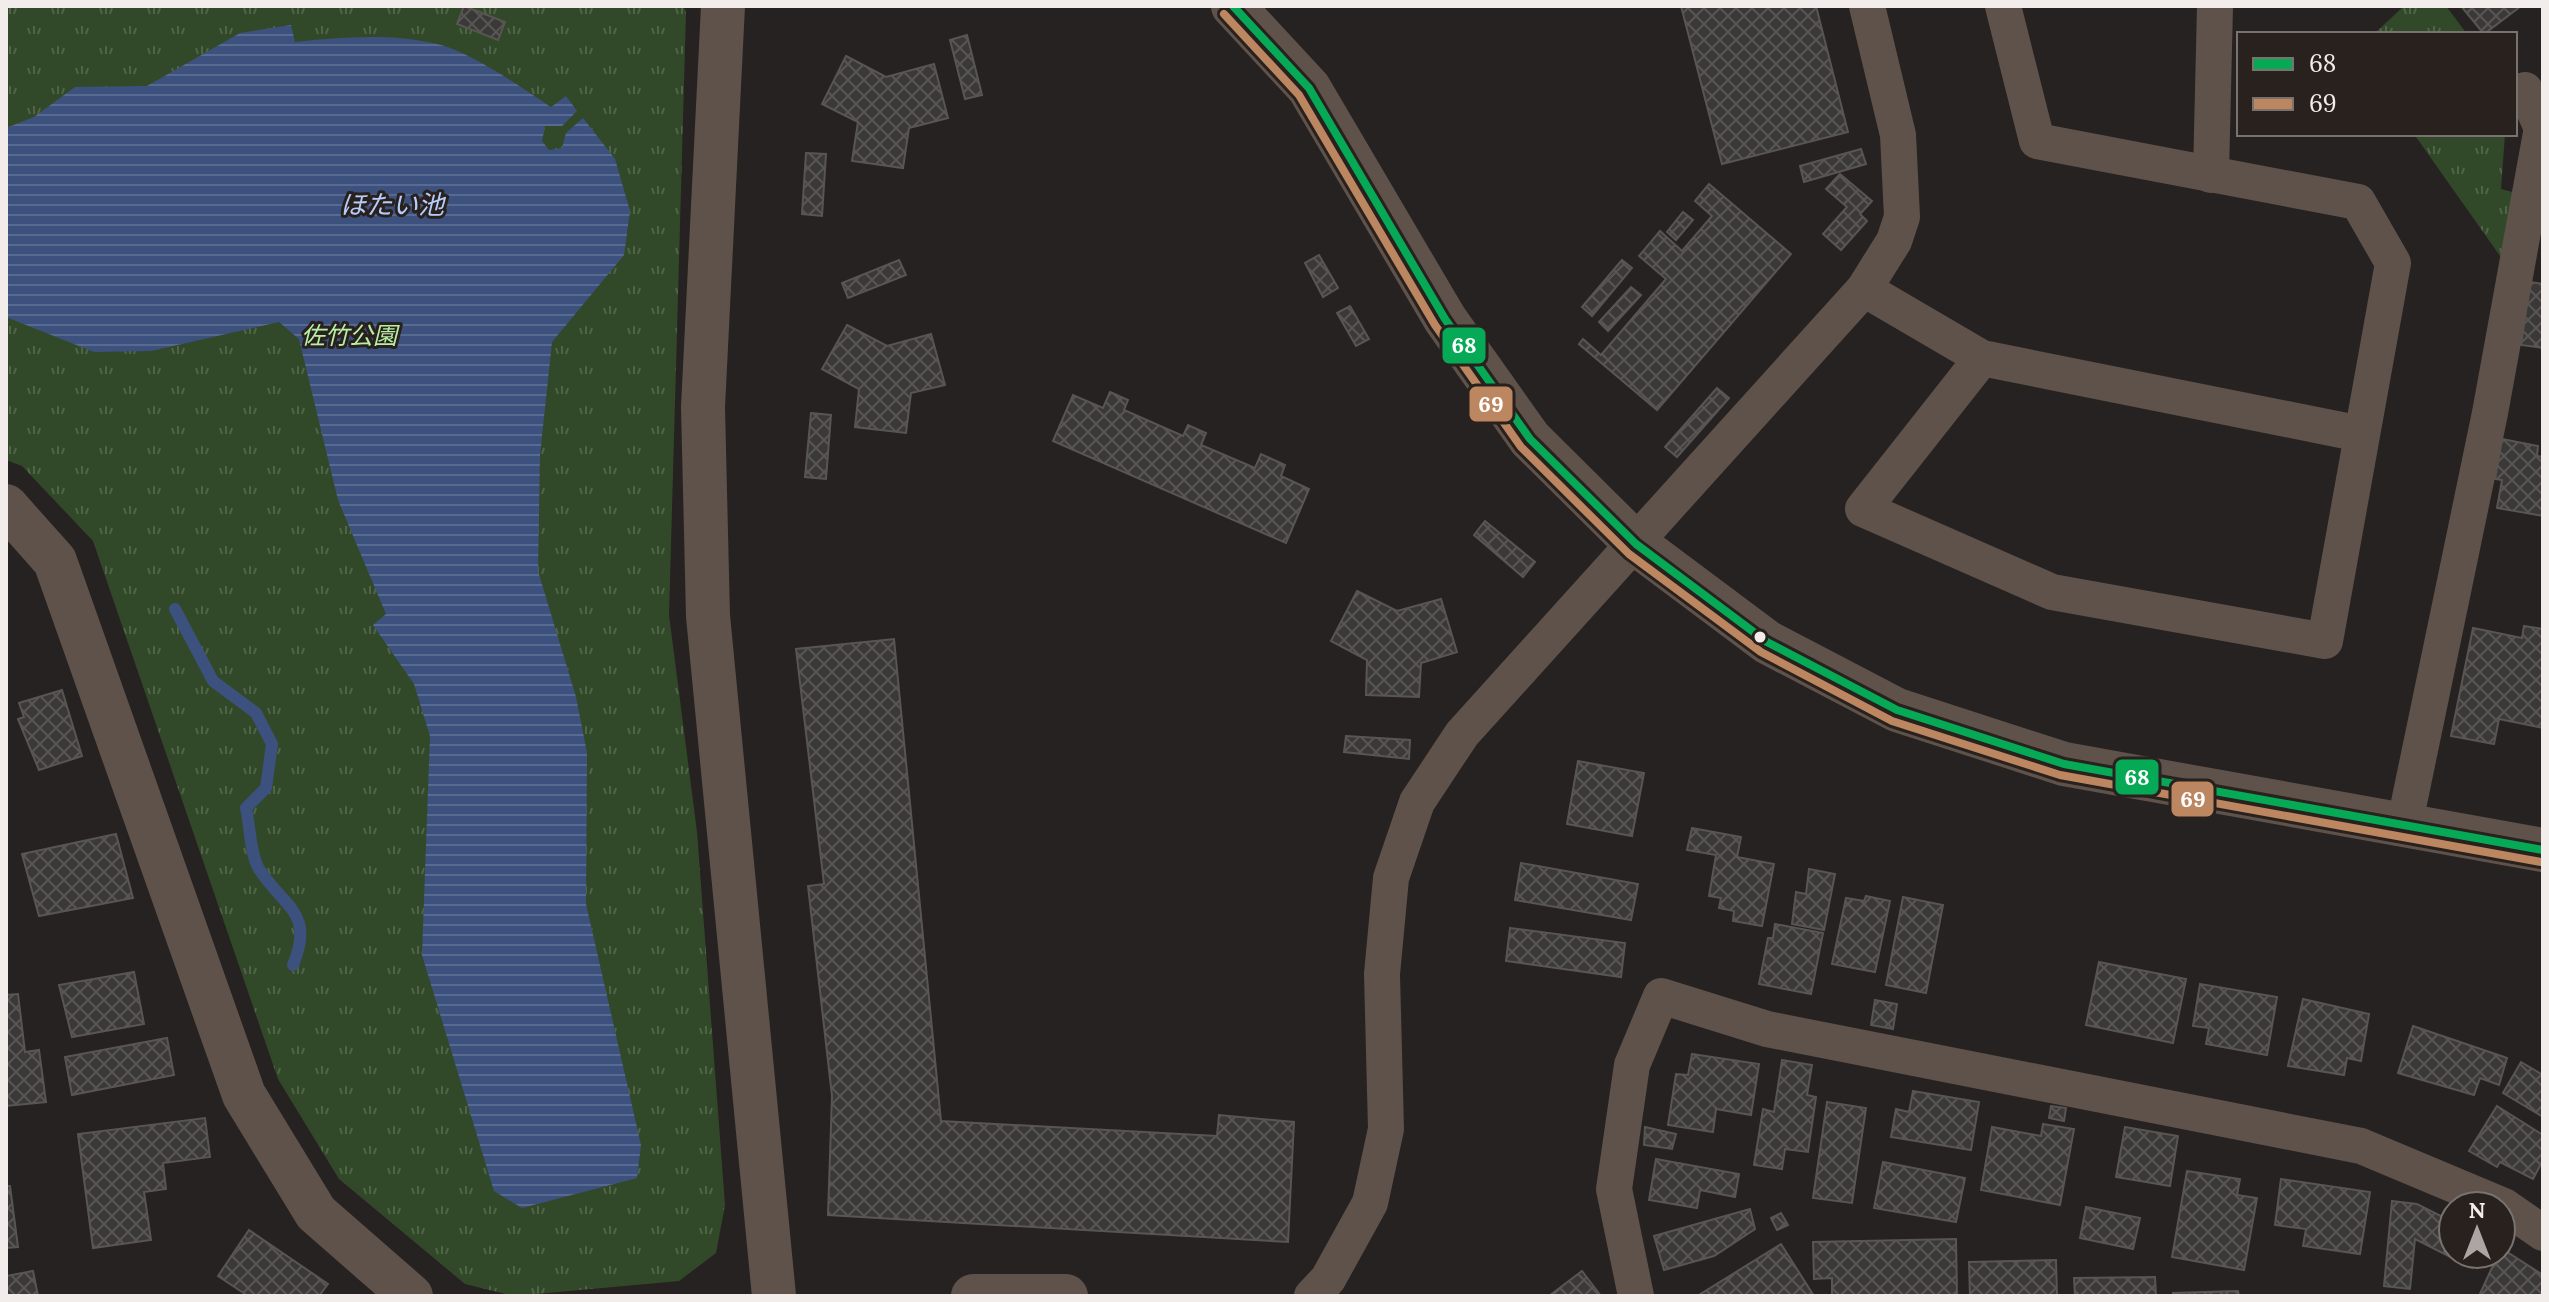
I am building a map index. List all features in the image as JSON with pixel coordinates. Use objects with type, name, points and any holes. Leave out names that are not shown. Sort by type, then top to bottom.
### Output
[{"type":"street","points":[[723,6],[703,407],[708,616],[774,1296]]},
{"type":"street","points":[[1233,6],[1309,88],[1445,319],[1530,439],[1636,544],[1767,642],[1897,710],[2064,764],[2405,822],[2543,850]]},
{"type":"street","points":[[1312,1296],[1328,1279],[1370,1203],[1386,1129],[1382,974],[1390,892],[1417,802],[1462,734],[1864,289],[1894,241],[1902,217],[1898,135],[1867,6]]},
{"type":"street","points":[[1982,358],[1863,509],[2052,592],[2325,641],[2393,263],[2358,202],[2037,141],[2003,6]]},
{"type":"street","points":[[2211,175],[2215,6]]},
{"type":"street","points":[[2405,822],[2490,413],[2542,123],[2525,90]]},
{"type":"street","points":[[1864,289],[1982,358],[2361,434]]},
{"type":"street","points":[[6,506],[55,561],[244,1095],[316,1213],[411,1296]]},
{"type":"street","points":[[1636,1296],[1614,1189],[1632,1065],[1661,996],[1767,1029],[2361,1146],[2504,1206],[2543,1233]]},
{"type":"street","points":[[973,1296],[1066,1296]]},
{"type":"green space","name":"佐竹公園","points":[[6,6],[683,6],[686,11],[669,615],[697,832],[725,1205],[716,1253],[679,1281],[514,1296],[465,1284],[339,1179],[278,1079],[93,541],[22,466],[6,460]]},
{"type":"green space","points":[[2404,6],[2446,6],[2466,32],[2376,32]]},
{"type":"green space","points":[[2415,136],[2505,136],[2501,189],[2516,193],[2505,263]]},
{"type":"water","name":"ほたい池","points":[[291,25],[295,42],[384,37],[437,44],[480,62],[551,107],[566,96],[577,111],[562,126],[545,126],[542,141],[549,150],[562,148],[566,133],[583,118],[615,159],[630,211],[624,255],[552,342],[540,455],[538,571],[576,697],[587,753],[586,904],[641,1145],[637,1178],[522,1208],[494,1191],[422,955],[430,736],[414,684],[373,625],[386,614],[338,500],[299,339],[279,322],[151,351],[94,352],[6,317],[6,128],[34,117],[75,87],[147,86],[240,33]]},
{"type":"building","points":[[464,6],[505,22],[498,40],[457,24]]},
{"type":"building","points":[[1681,6],[1816,6],[1848,132],[1722,164]]},
{"type":"building","points":[[2461,6],[2521,6],[2487,32],[2482,32]]},
{"type":"building","points":[[967,35],[982,95],[965,99],[950,40]]},
{"type":"building","points":[[846,56],[886,77],[934,64],[948,118],[909,128],[903,168],[852,161],[858,122],[822,104]]},
{"type":"building","points":[[1861,149],[1866,164],[1804,182],[1800,166]]},
{"type":"building","points":[[806,153],[826,154],[822,216],[802,214]]},
{"type":"building","points":[[1840,174],[1872,201],[1860,214],[1867,221],[1841,250],[1823,234],[1847,207],[1826,189]]},
{"type":"building","points":[[1709,184],[1791,254],[1657,410],[1579,344],[1583,339],[1601,355],[1666,279],[1639,256],[1660,231],[1682,251],[1712,216],[1695,201]]},
{"type":"building","points":[[1683,212],[1693,220],[1676,240],[1667,232]]},
{"type":"building","points":[[1319,255],[1338,288],[1323,297],[1305,263]]},
{"type":"building","points":[[899,260],[906,275],[848,298],[842,283]]},
{"type":"building","points":[[1622,260],[1632,268],[1592,316],[1582,307]]},
{"type":"building","points":[[2530,282],[2543,284],[2543,348],[2521,345]]},
{"type":"building","points":[[1631,287],[1641,295],[1608,331],[1599,322]]},
{"type":"building","points":[[1350,306],[1369,339],[1356,346],[1337,313]]},
{"type":"building","points":[[847,325],[887,346],[931,334],[945,385],[911,393],[906,433],[855,427],[859,389],[822,369]]},
{"type":"building","points":[[1717,388],[1729,398],[1677,457],[1665,447]]},
{"type":"building","points":[[1110,392],[1128,400],[1124,410],[1183,436],[1188,425],[1206,433],[1201,445],[1255,468],[1261,454],[1285,465],[1281,476],[1309,489],[1286,543],[1053,441],[1073,395],[1103,408]]},
{"type":"building","points":[[811,413],[831,415],[826,479],[805,477]]},
{"type":"building","points":[[2502,439],[2538,446],[2537,456],[2543,457],[2543,516],[2497,508],[2502,480],[2495,479]]},
{"type":"building","points":[[1485,521],[1535,562],[1523,577],[1474,535]]},
{"type":"building","points":[[1357,591],[1397,611],[1441,599],[1457,652],[1421,663],[1419,697],[1366,695],[1367,660],[1331,641]]},
{"type":"building","points":[[2524,626],[2543,629],[2543,728],[2499,719],[2494,744],[2451,736],[2473,628],[2522,638]]},
{"type":"building","points":[[894,639],[941,1121],[1217,1136],[1219,1115],[1294,1122],[1288,1242],[828,1215],[832,1096],[808,886],[824,884],[796,649]]},
{"type":"building","points":[[62,690],[82,756],[39,770],[18,719],[24,717],[19,703]]},
{"type":"building","points":[[1346,736],[1410,740],[1409,759],[1344,752]]},
{"type":"building","points":[[1578,761],[1644,773],[1632,836],[1567,824]]},
{"type":"building","points":[[1692,828],[1741,837],[1737,857],[1774,864],[1762,926],[1733,921],[1734,911],[1719,908],[1721,898],[1709,896],[1716,855],[1687,850]]},
{"type":"building","points":[[116,834],[133,898],[39,916],[22,854]]},
{"type":"building","points":[[1521,863],[1638,884],[1631,920],[1515,900]]},
{"type":"building","points":[[1809,869],[1835,874],[1824,930],[1792,924],[1796,892],[1806,894]]},
{"type":"building","points":[[1866,896],[1890,901],[1875,972],[1832,964],[1846,898],[1864,901]]},
{"type":"building","points":[[1903,897],[1943,905],[1926,993],[1886,985]]},
{"type":"building","points":[[1775,924],[1823,933],[1811,994],[1759,984],[1768,938],[1773,938]]},
{"type":"building","points":[[1510,928],[1625,943],[1621,977],[1506,961]]},
{"type":"building","points":[[2099,962],[2186,979],[2173,1043],[2086,1025]]},
{"type":"building","points":[[134,972],[144,1024],[72,1037],[59,985]]},
{"type":"building","points":[[2200,984],[2277,997],[2267,1055],[2206,1044],[2209,1028],[2193,1026]]},
{"type":"building","points":[[18,994],[25,1052],[39,1050],[46,1102],[6,1106],[6,995]]},
{"type":"building","points":[[2303,999],[2369,1014],[2361,1061],[2347,1058],[2344,1075],[2288,1066]]},
{"type":"building","points":[[1875,1000],[1897,1004],[1893,1029],[1871,1025]]},
{"type":"building","points":[[2413,1026],[2507,1058],[2499,1085],[2480,1078],[2474,1095],[2398,1073]]},
{"type":"building","points":[[167,1038],[174,1075],[72,1095],[65,1057]]},
{"type":"building","points":[[1692,1054],[1759,1064],[1751,1115],[1716,1109],[1713,1132],[1668,1125],[1676,1074],[1688,1075]]},
{"type":"building","points":[[1782,1060],[1812,1065],[1807,1095],[1816,1097],[1808,1152],[1785,1149],[1782,1169],[1754,1165],[1763,1109],[1774,1112]]},
{"type":"building","points":[[2521,1062],[2543,1075],[2543,1117],[2503,1093]]},
{"type":"building","points":[[1913,1091],[1979,1102],[1971,1150],[1891,1137],[1896,1109],[1909,1112]]},
{"type":"building","points":[[1827,1102],[1866,1108],[1852,1203],[1813,1198]]},
{"type":"building","points":[[2051,1106],[2066,1108],[2064,1121],[2049,1118]]},
{"type":"building","points":[[2497,1106],[2543,1135],[2543,1160],[2533,1179],[2500,1162],[2497,1167],[2469,1151]]},
{"type":"building","points":[[205,1118],[210,1157],[163,1163],[166,1189],[144,1192],[151,1240],[93,1248],[78,1134]]},
{"type":"building","points":[[2043,1124],[2074,1129],[2060,1205],[1981,1190],[1992,1127],[2041,1136]]},
{"type":"building","points":[[1645,1127],[1676,1134],[1672,1149],[1644,1145]]},
{"type":"building","points":[[2125,1127],[2178,1136],[2170,1186],[2116,1177]]},
{"type":"building","points":[[1656,1159],[1739,1174],[1735,1197],[1700,1190],[1697,1208],[1649,1200]]},
{"type":"building","points":[[1883,1162],[1965,1178],[1956,1222],[1874,1208]]},
{"type":"building","points":[[2187,1171],[2240,1179],[2237,1195],[2257,1198],[2244,1270],[2172,1257]]},
{"type":"building","points":[[2281,1179],[2370,1192],[2360,1254],[2303,1246],[2306,1229],[2275,1225]]},
{"type":"building","points":[[6,1186],[10,1186],[18,1247],[6,1248]]},
{"type":"building","points":[[2392,1201],[2417,1204],[2437,1214],[2437,1250],[2415,1239],[2410,1289],[2384,1286]]},
{"type":"building","points":[[2086,1207],[2140,1218],[2133,1249],[2080,1238]]},
{"type":"building","points":[[1750,1209],[1755,1229],[1714,1256],[1664,1270],[1654,1236]]},
{"type":"building","points":[[1781,1213],[1788,1225],[1777,1230],[1771,1218]]},
{"type":"building","points":[[249,1230],[328,1284],[319,1296],[248,1296],[218,1276]]},
{"type":"building","points":[[1956,1239],[1957,1296],[1832,1296],[1832,1278],[1814,1279],[1813,1242]]},
{"type":"building","points":[[1781,1244],[1814,1296],[1699,1295]]},
{"type":"building","points":[[2517,1258],[2543,1275],[2543,1296],[2479,1296],[2491,1270],[2517,1270]]},
{"type":"building","points":[[2056,1260],[2057,1296],[1970,1296],[1969,1262]]},
{"type":"building","points":[[33,1271],[38,1296],[6,1296],[6,1276]]},
{"type":"building","points":[[1582,1271],[1601,1296],[1549,1296]]},
{"type":"building","points":[[2155,1277],[2156,1296],[2075,1296],[2074,1278]]},
{"type":"building","points":[[2238,1291],[2239,1296],[2173,1296],[2173,1293]]},
{"type":"waterway","points":[[175,609],[213,681],[256,713],[272,744],[266,788],[246,808],[256,863],[299,922],[299,947],[293,965]]},
{"type":"transit line","name":"68","points":[[1233,6],[1309,88],[1445,319],[1530,439],[1636,544],[1767,642],[1897,710],[2064,764],[2543,850]]},
{"type":"transit line","name":"69","points":[[1224,14],[1299,95],[1435,325],[1521,447],[1629,554],[1761,652],[1892,721],[2060,775],[2541,862]]}]
